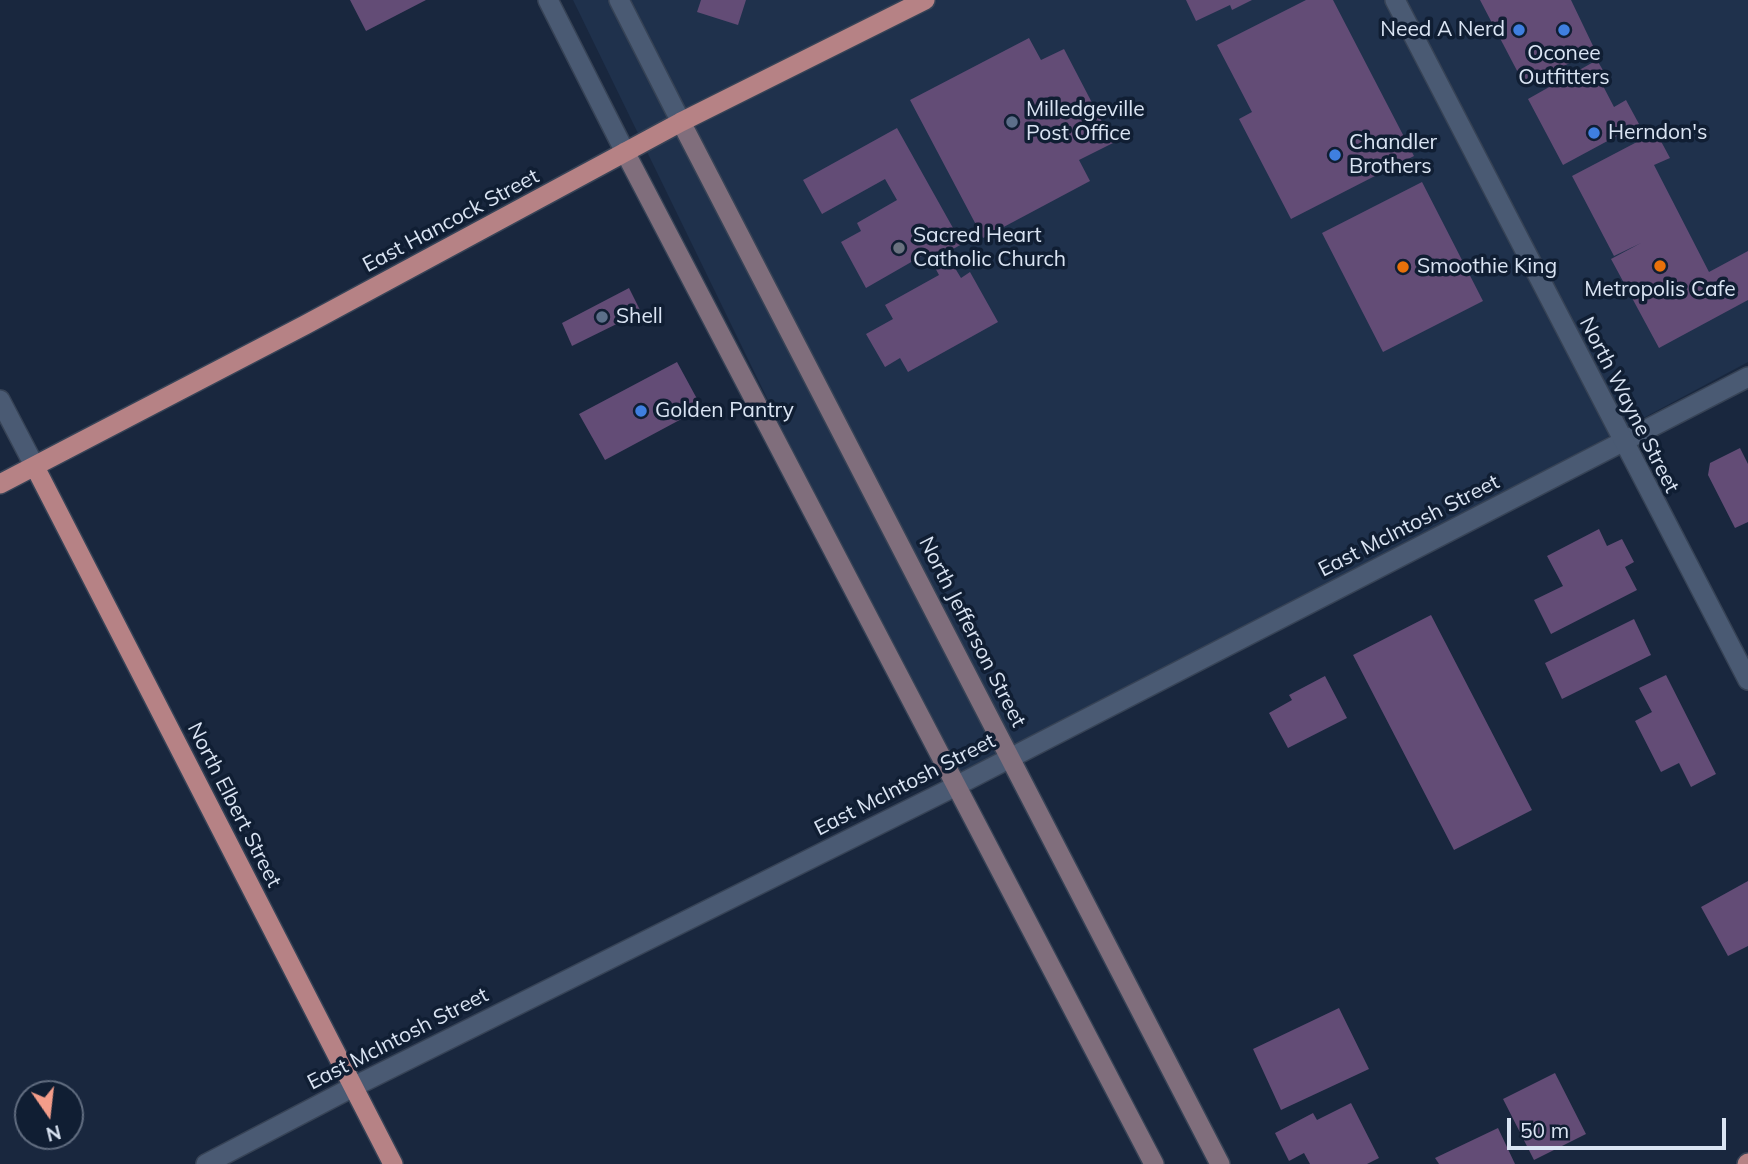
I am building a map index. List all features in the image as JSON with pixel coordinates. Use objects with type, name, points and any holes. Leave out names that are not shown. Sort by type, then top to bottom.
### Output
[{"type":"main road","name":"East Hancock Street","points":[[0,484],[498,222],[681,122],[925,0]]},
{"type":"main road","name":"North Jefferson Street","points":[[681,122],[1220,1164]]},
{"type":"main road","points":[[625,152],[1154,1164]]},
{"type":"main road","name":"North Elbert Street","points":[[34,467],[393,1164]]},
{"type":"street","points":[[548,0],[625,152]]},
{"type":"street","points":[[619,0],[681,122]]},
{"type":"street","name":"North Wayne Street","points":[[1395,0],[1622,442],[1748,680]]},
{"type":"street","name":"East McIntosh Street","points":[[206,1164],[353,1087],[956,786],[1748,377]]},
{"type":"street","points":[[0,400],[34,467]]},
{"type":"shaded area","points":[[573,0],[1748,0],[1748,362],[956,786]]},
{"type":"building","points":[[350,0],[426,0],[366,31]]},
{"type":"building","points":[[701,0],[746,0],[738,25],[697,12]]},
{"type":"building","points":[[1186,0],[1252,0],[1232,10],[1230,5],[1196,21]]},
{"type":"building","points":[[1306,0],[1333,0],[1414,156],[1291,219],[1239,119],[1252,112],[1217,45]]},
{"type":"building","points":[[1480,0],[1571,0],[1595,50],[1525,86]]},
{"type":"building","name":"Milledgeville Post Office","points":[[1029,38],[1041,60],[1064,49],[1113,143],[1079,160],[1090,181],[983,238],[910,100]]},
{"type":"building","points":[[1597,60],[1608,79],[1601,82],[1614,107],[1626,100],[1639,124],[1563,165],[1528,99]]},
{"type":"building","name":"Sacred Heart Catholic Church","points":[[897,128],[962,244],[946,253],[961,278],[970,272],[998,322],[908,372],[900,358],[885,367],[866,334],[893,319],[885,305],[939,275],[927,253],[866,288],[841,242],[861,231],[857,223],[897,200],[885,179],[822,214],[803,180]]},
{"type":"building","points":[[1656,132],[1670,158],[1654,165],[1709,272],[1748,251],[1748,300],[1659,348],[1611,259],[1641,243],[1614,256],[1572,176]]},
{"type":"building","name":"Smoothie King","points":[[1422,182],[1483,301],[1383,352],[1322,233]]},
{"type":"building","name":"Shell","points":[[629,288],[641,312],[572,346],[562,323]]},
{"type":"building","name":"Golden Pantry","points":[[677,362],[702,408],[605,460],[579,414]]},
{"type":"building","points":[[1740,448],[1748,464],[1748,522],[1735,528],[1708,475],[1710,463]]},
{"type":"building","points":[[1599,529],[1607,546],[1622,539],[1634,562],[1625,567],[1637,590],[1551,634],[1534,600],[1563,586],[1547,556]]},
{"type":"building","points":[[1431,615],[1532,810],[1454,850],[1353,655]]},
{"type":"building","points":[[1634,619],[1651,655],[1562,699],[1545,663]]},
{"type":"building","points":[[1666,675],[1716,774],[1691,787],[1679,763],[1661,772],[1635,721],[1652,712],[1639,688]]},
{"type":"building","points":[[1325,676],[1347,718],[1288,748],[1269,713],[1292,700],[1289,695]]},
{"type":"building","points":[[1748,881],[1748,946],[1728,956],[1701,907]]},
{"type":"building","points":[[1339,1008],[1369,1069],[1281,1110],[1253,1049]]},
{"type":"building","points":[[1555,1073],[1586,1134],[1534,1160],[1503,1099]]},
{"type":"building","points":[[1351,1103],[1379,1158],[1367,1164],[1310,1164],[1304,1153],[1289,1161],[1275,1133],[1313,1113],[1317,1120]]},
{"type":"building","points":[[1498,1128],[1515,1164],[1439,1164],[1435,1158]]},
{"type":"place","name":"Need A Nerd","points":[[1519,30]]},
{"type":"place","name":"Oconee Outfitters","points":[[1564,30]]},
{"type":"place","name":"Milledgeville Post Office","points":[[1012,122]]},
{"type":"place","name":"Herndon's","points":[[1594,133]]},
{"type":"place","name":"Chandler Brothers","points":[[1335,155]]},
{"type":"place","name":"Sacred Heart Catholic Church","points":[[899,248]]},
{"type":"place","name":"Metropolis Cafe","points":[[1660,266]]},
{"type":"place","name":"Smoothie King","points":[[1403,267]]},
{"type":"place","name":"Shell","points":[[602,317]]},
{"type":"place","name":"Golden Pantry","points":[[641,411]]}]
